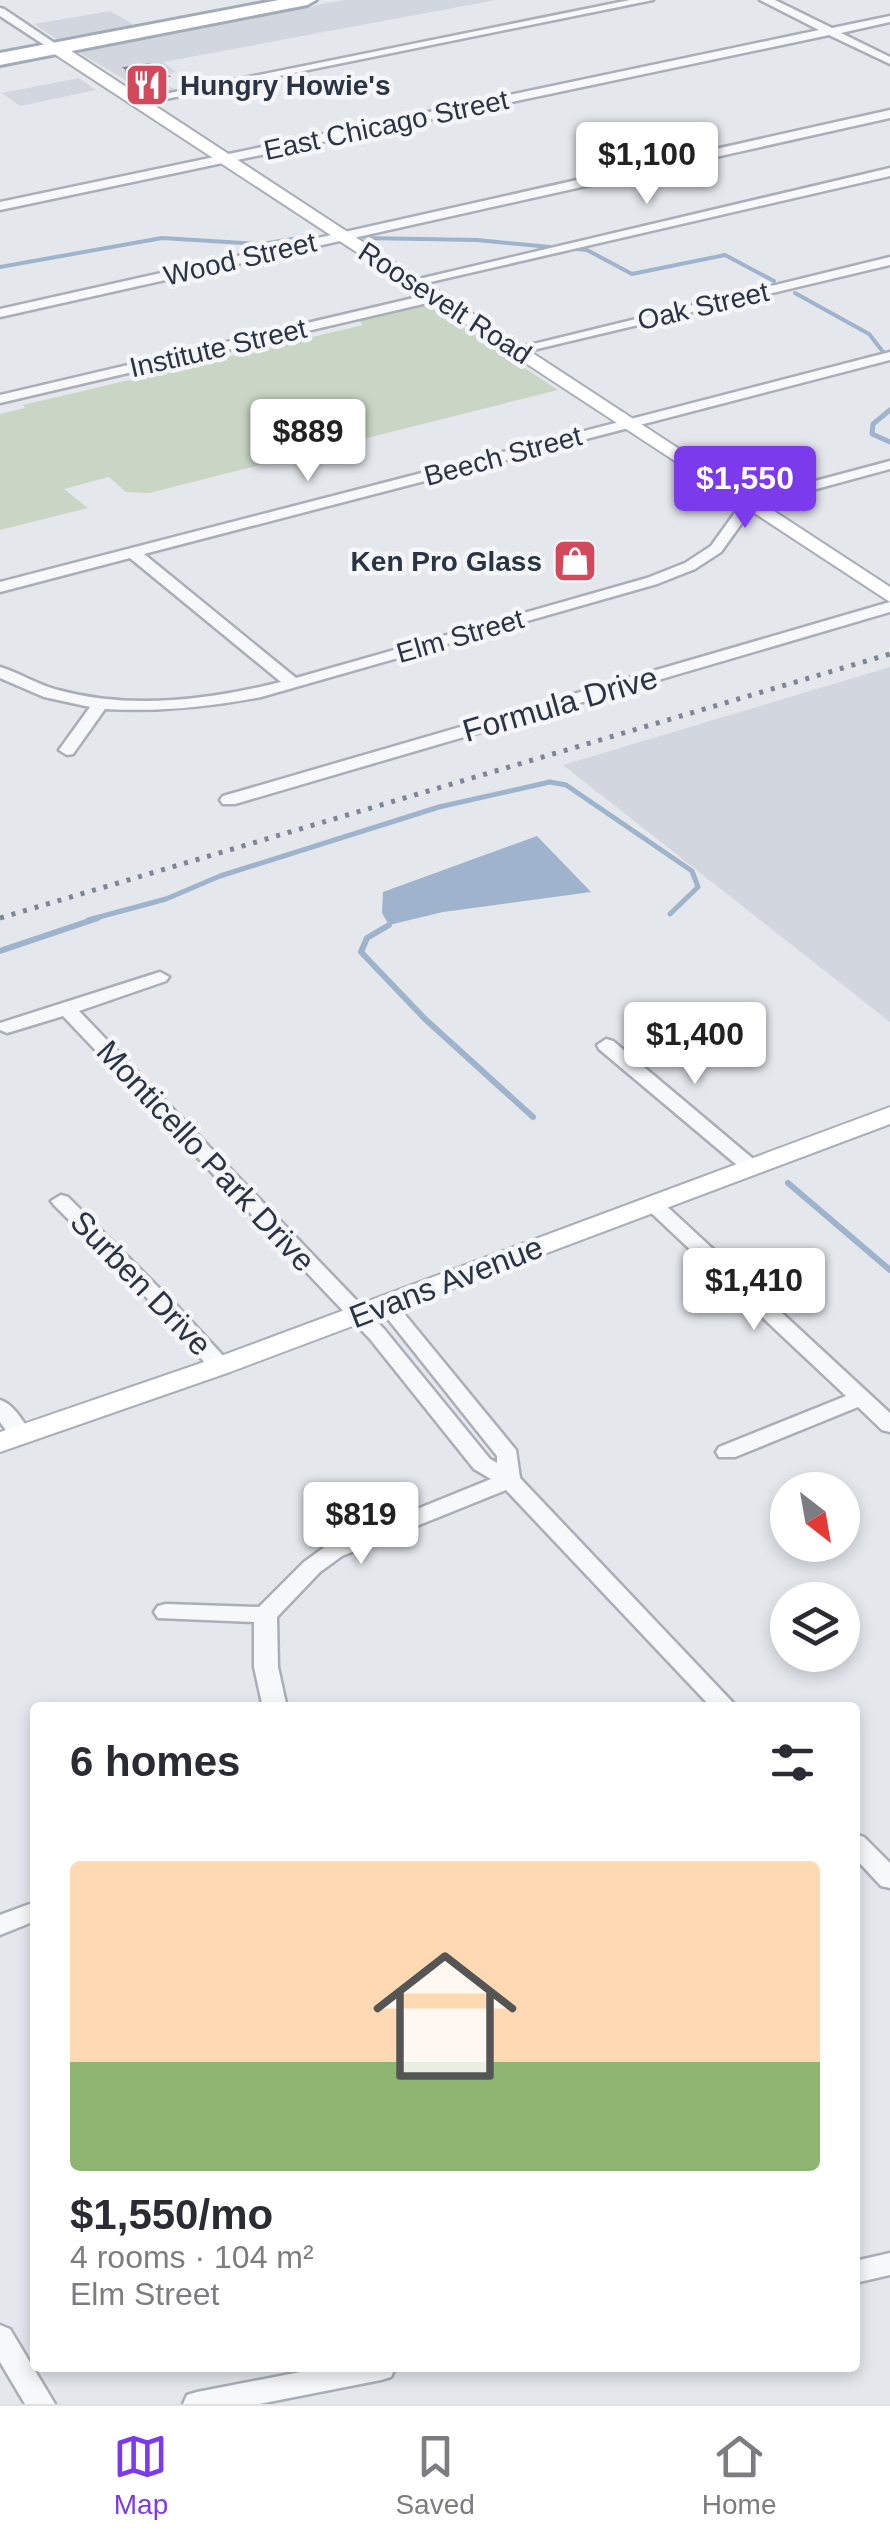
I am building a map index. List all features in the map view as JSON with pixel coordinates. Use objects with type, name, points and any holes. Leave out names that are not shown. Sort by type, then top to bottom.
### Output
[{"type":"main road","points":[[0,59],[307,0]]},
{"type":"street","points":[[136,101],[647,0]]},
{"type":"street","points":[[766,0],[890,61]]},
{"type":"street","name":"Roosevelt Road","points":[[0,11],[890,596]]},
{"type":"street","name":"East Chicago Street","points":[[0,206],[890,19]]},
{"type":"street","name":"Wood Street","points":[[0,313],[890,114]]},
{"type":"street","points":[[413,282],[890,172]]},
{"type":"street","name":"Oak Street","points":[[516,350],[890,261]]},
{"type":"street","name":"Institute Street","points":[[0,399],[435,297]]},
{"type":"street","name":"Beech Street","points":[[0,587],[890,356]]},
{"type":"street","points":[[749,503],[890,465]]},
{"type":"street","name":"Elm Street","points":[[0,672],[42,690],[101,703],[185,704],[293,684],[652,581],[690,566],[716,549],[749,503]]},
{"type":"street","points":[[133,553],[293,684]]},
{"type":"street","name":"Formula Drive","points":[[229,800],[890,607]]},
{"type":"street","points":[[67,750],[101,703]]},
{"type":"street","points":[[7,1027],[160,977]]},
{"type":"street","name":"Monticello Park Drive","points":[[66,1008],[356,1316],[378,1334],[482,1464],[509,1480],[720,1702]]},
{"type":"street","points":[[606,1045],[751,1167]]},
{"type":"street","name":"Evans Avenue","points":[[11,1439],[356,1316],[890,1114]]},
{"type":"street","name":"Surben Drive","points":[[62,1201],[220,1366]]},
{"type":"street","points":[[652,1204],[890,1424]]},
{"type":"street","name":"Monticello Park Drive","points":[[386,1304],[508,1455],[509,1480]]},
{"type":"street","points":[[726,1452],[860,1398]]},
{"type":"street","points":[[0,1406],[11,1439]]},
{"type":"street","points":[[274,1702],[266,1667],[265,1615],[312,1567],[334,1551],[509,1480]]},
{"type":"street","points":[[166,1612],[265,1615]]},
{"type":"street","points":[[860,1847],[890,1879]]},
{"type":"street","points":[[0,1926],[30,1913]]},
{"type":"street","points":[[860,2271],[890,2264]]},
{"type":"street","points":[[0,2337],[41,2404]]},
{"type":"street","points":[[197,2404],[361,2372]]},
{"type":"shaded area","points":[[343,0],[496,0],[163,62],[176,72],[155,77],[177,91],[152,96],[78,52]]},
{"type":"shaded area","points":[[110,11],[138,27],[61,42],[34,24]]},
{"type":"shaded area","points":[[79,78],[96,90],[20,106],[2,93]]},
{"type":"shaded area","points":[[890,667],[890,1022],[563,765]]},
{"type":"green space","points":[[425,302],[558,390],[149,493],[126,492],[109,477],[64,489],[88,508],[0,530],[0,414],[25,408],[23,405],[363,325],[357,318]]},
{"type":"water","points":[[537,836],[591,892],[443,912],[389,925],[382,913],[383,892]]},
{"type":"building","points":[[149,64],[168,76],[143,81],[125,68]]},
{"type":"waterway","points":[[0,267],[162,238],[262,244],[311,236]]},
{"type":"waterway","points":[[365,238],[477,240],[550,247]]},
{"type":"waterway","points":[[577,249],[587,250],[632,274],[725,255],[774,281]]},
{"type":"waterway","points":[[795,293],[869,334],[884,353]]},
{"type":"waterway","points":[[890,410],[873,424],[872,434],[890,442]]},
{"type":"waterway","points":[[88,920],[166,899],[220,876],[439,807],[550,782],[566,785],[692,871],[698,887],[670,914]]},
{"type":"waterway","points":[[0,951],[98,918]]},
{"type":"waterway","points":[[389,925],[367,938],[361,952],[425,1019],[533,1117]]},
{"type":"waterway","points":[[788,1183],[890,1270]]},
{"type":"railway","points":[[0,918],[890,654]]},
{"type":"place","name":"Hungry Howie's","points":[[147,85]]},
{"type":"place","name":"Ken Pro Glass","points":[[575,561]]}]
